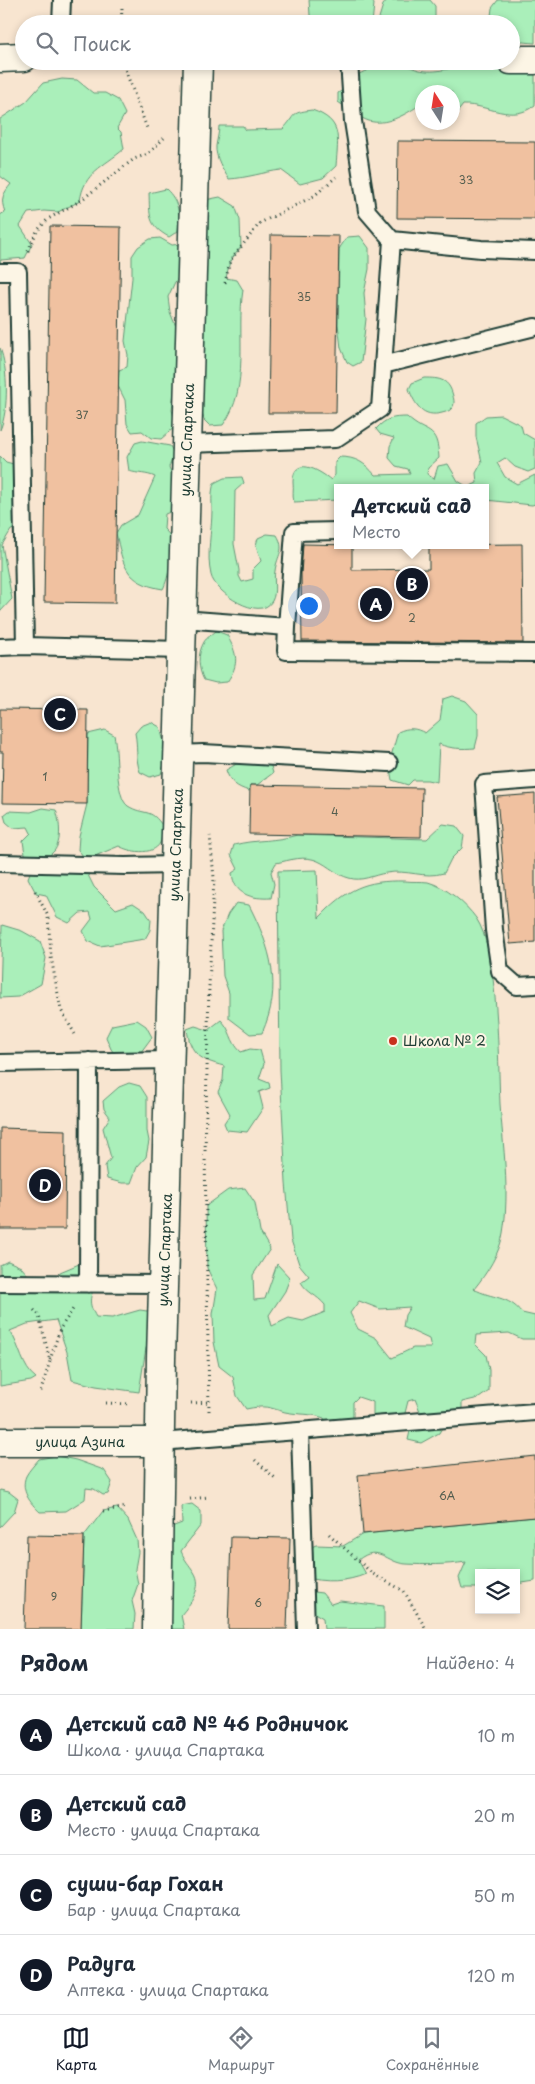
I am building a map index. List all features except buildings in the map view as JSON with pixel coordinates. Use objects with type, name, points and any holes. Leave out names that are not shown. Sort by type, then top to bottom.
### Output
[{"type":"street","points":[[0,58],[15,57]]},
{"type":"street","points":[[520,60],[535,60]]},
{"type":"street","name":"улица Спартака","points":[[157,1629],[164,1284],[198,70]]},
{"type":"street","name":"улица Азина","points":[[0,1442],[160,1442]]},
{"type":"lane","points":[[61,15],[62,0]]},
{"type":"lane","points":[[350,70],[358,159],[367,211],[392,240],[481,249],[535,251]]},
{"type":"lane","points":[[187,444],[335,438],[380,408],[392,240]]},
{"type":"lane","points":[[0,272],[18,272],[25,646]]},
{"type":"lane","points":[[383,365],[535,327]]},
{"type":"lane","points":[[334,531],[294,532],[286,627],[286,651],[535,652]]},
{"type":"lane","points":[[182,619],[286,627]]},
{"type":"lane","points":[[0,647],[181,650]]},
{"type":"lane","points":[[178,754],[203,753],[389,763]]},
{"type":"lane","points":[[535,780],[484,784],[494,930],[500,971],[517,986],[535,984]]},
{"type":"lane","points":[[0,862],[125,866],[175,865]]},
{"type":"lane","points":[[0,1063],[170,1060]]},
{"type":"lane","points":[[88,1284],[90,1061]]},
{"type":"lane","points":[[3,1283],[164,1284]]},
{"type":"lane","points":[[160,1442],[535,1412]]},
{"type":"lane","points":[[300,1431],[306,1629]]},
{"type":"path","points":[[122,8],[122,15]]},
{"type":"path","points":[[125,70],[148,131]]},
{"type":"path","points":[[18,272],[37,231],[48,219],[80,202],[134,159],[148,154],[168,135]]},
{"type":"path","points":[[225,288],[230,261],[260,223],[314,196],[358,159]]},
{"type":"path","points":[[209,832],[214,878],[205,1153],[210,1439],[240,1447],[277,1479],[304,1516],[337,1540],[373,1574],[404,1591],[426,1629]]},
{"type":"path","points":[[21,863],[48,916],[51,957],[62,1010],[90,1061]]},
{"type":"path","points":[[3,1283],[39,1315],[50,1361]]},
{"type":"path","points":[[40,1394],[60,1329],[88,1284]]},
{"type":"green space","points":[[309,0],[372,0],[374,4],[373,15],[310,15]]},
{"type":"green space","points":[[387,0],[430,0],[435,6],[435,15],[380,15]]},
{"type":"green space","points":[[498,0],[535,0],[535,43],[520,42],[520,15],[491,15],[492,8]]},
{"type":"green space","points":[[520,67],[535,73],[535,105],[518,113],[500,112],[472,105],[463,105],[460,109],[460,85],[415,85],[415,108],[388,121],[375,122],[365,120],[338,102],[338,93],[351,85],[359,74],[368,70],[520,70]]},
{"type":"green space","points":[[62,79],[77,80],[93,93],[105,93],[118,100],[125,114],[117,128],[121,132],[124,149],[90,177],[82,191],[80,201],[58,212],[28,213],[20,226],[32,244],[25,258],[1,260],[0,263],[0,215],[5,212],[3,197],[11,184],[0,176],[0,119],[26,102],[43,83]]},
{"type":"green space","points":[[312,110],[329,119],[336,131],[336,166],[323,178],[300,184],[281,170],[229,179],[217,155],[216,146],[219,126],[243,126],[246,130],[283,129],[294,115],[299,112]]},
{"type":"green space","points":[[166,189],[174,198],[179,213],[178,231],[169,237],[153,224],[149,207],[149,193]]},
{"type":"green space","points":[[220,197],[235,206],[240,220],[241,247],[230,261],[226,278],[237,280],[243,290],[241,307],[241,360],[237,394],[232,410],[223,425],[210,426],[204,420],[199,398],[197,306],[207,295],[203,284],[205,200]]},
{"type":"green space","points":[[360,236],[369,248],[369,269],[364,293],[366,319],[361,362],[353,366],[347,362],[341,348],[338,324],[339,249],[347,237]]},
{"type":"green space","points":[[160,238],[172,245],[182,244],[186,268],[175,282],[168,297],[170,312],[179,334],[180,369],[175,381],[172,410],[176,426],[161,439],[151,438],[142,431],[132,432],[127,424],[125,400],[118,386],[119,370],[127,367],[128,355],[125,341],[132,278],[132,256],[138,247],[150,239]]},
{"type":"green space","points":[[0,348],[5,366],[6,401],[0,430]]},
{"type":"green space","points":[[424,378],[439,379],[449,386],[454,402],[450,410],[430,414],[417,405],[409,389],[412,383]]},
{"type":"green space","points":[[501,415],[521,425],[523,433],[535,440],[535,469],[528,472],[515,467],[505,458],[497,463],[505,477],[517,484],[535,475],[535,504],[489,500],[489,484],[475,484],[477,483],[476,473],[482,462],[476,437],[476,423],[486,416]]},
{"type":"green space","points":[[398,417],[407,417],[430,432],[436,440],[439,458],[428,468],[427,474],[434,479],[438,466],[448,464],[458,481],[463,484],[334,484],[334,500],[294,502],[293,497],[294,474],[297,469],[307,467],[314,469],[331,480],[335,475],[335,462],[340,457],[351,458],[360,462],[375,475],[410,474],[408,469],[396,466],[389,458],[390,446],[394,438],[380,434],[376,429],[387,420]]},
{"type":"green space","points":[[142,441],[170,446],[174,454],[169,467],[174,480],[175,510],[165,514],[164,529],[171,538],[172,556],[163,589],[150,586],[133,577],[124,563],[116,533],[121,525],[138,515],[155,477],[129,471],[127,457],[135,443]]},
{"type":"green space","points":[[0,456],[6,462],[17,465],[23,527],[11,530],[2,545],[12,599],[0,612]]},
{"type":"green space","points":[[242,477],[244,483],[235,491],[234,544],[239,576],[242,582],[253,579],[253,569],[261,561],[256,545],[258,538],[267,534],[277,535],[281,545],[276,565],[275,590],[272,601],[266,607],[248,607],[238,603],[221,590],[211,575],[209,551],[214,483],[224,478]]},
{"type":"green space","points":[[216,631],[227,635],[235,653],[234,669],[227,682],[216,683],[204,680],[200,671],[199,656],[204,642]]},
{"type":"green space","points":[[452,696],[466,701],[478,714],[478,736],[475,748],[448,747],[439,744],[437,782],[413,780],[408,785],[392,780],[389,763],[398,732],[412,729],[425,733],[440,720],[443,699]]},
{"type":"green space","points":[[151,722],[160,727],[167,754],[161,774],[150,777],[140,772],[135,733],[141,726]]},
{"type":"green space","points":[[105,730],[114,735],[119,784],[124,801],[128,806],[155,817],[163,827],[162,837],[157,847],[152,850],[141,852],[119,846],[85,858],[78,850],[79,836],[87,804],[88,734]]},
{"type":"green space","points":[[240,762],[270,763],[273,773],[257,785],[250,785],[249,791],[234,784],[226,770]]},
{"type":"green space","points":[[43,808],[56,810],[60,833],[55,850],[46,857],[35,859],[25,854],[23,841],[31,833],[28,827],[13,828],[6,822],[4,815],[9,811],[31,812]]},
{"type":"green space","points":[[443,824],[456,826],[464,836],[462,848],[451,859],[444,873],[429,875],[394,872],[363,879],[354,879],[341,875],[318,861],[303,858],[276,863],[271,872],[274,884],[271,898],[257,898],[245,894],[240,891],[233,880],[232,873],[238,869],[231,855],[234,845],[297,835],[427,839]]},
{"type":"green space","points":[[31,870],[86,871],[94,887],[116,909],[133,903],[145,911],[151,920],[150,930],[145,939],[100,946],[88,941],[83,931],[92,919],[90,912],[80,913],[69,923],[57,917],[46,895],[36,893],[28,878]]},
{"type":"green space","name":"Школа № 2","points":[[317,870],[319,918],[348,893],[367,885],[391,881],[428,882],[435,884],[455,896],[466,907],[476,918],[484,934],[489,955],[496,1007],[506,1201],[503,1233],[499,1248],[488,1270],[474,1289],[511,1303],[522,1313],[535,1316],[535,1339],[522,1339],[509,1333],[476,1335],[475,1344],[486,1355],[489,1370],[489,1391],[479,1398],[462,1402],[462,1418],[444,1424],[439,1433],[421,1443],[408,1440],[410,1431],[424,1421],[415,1399],[408,1401],[404,1417],[373,1425],[373,1402],[358,1397],[353,1402],[353,1419],[329,1429],[324,1418],[319,1416],[290,1413],[266,1407],[246,1409],[237,1396],[233,1377],[219,1366],[214,1342],[213,1314],[217,1289],[207,1268],[206,1206],[228,1190],[245,1188],[255,1203],[260,1232],[270,1249],[253,1275],[254,1300],[265,1299],[277,1264],[290,1278],[285,1291],[269,1315],[272,1326],[289,1318],[303,1321],[325,1312],[325,1305],[306,1289],[301,1282],[309,1276],[299,1264],[291,1240],[280,1070],[278,871]],"holes":[[[359,1301],[380,1309],[410,1307],[405,1315],[403,1327],[429,1339],[431,1348],[413,1348],[392,1358],[376,1338],[358,1329],[350,1313]]]},
{"type":"green space","points":[[236,903],[249,905],[263,937],[272,968],[272,1000],[262,1033],[250,1034],[229,1018],[229,993],[223,976],[221,931],[228,914]]},
{"type":"green space","points":[[2,925],[22,931],[40,941],[46,958],[41,984],[18,997],[0,998]]},
{"type":"green space","points":[[137,1020],[146,1026],[152,1037],[135,1060],[119,1060],[111,1049],[106,1037],[112,1025]]},
{"type":"green space","points":[[221,1020],[241,1052],[250,1049],[260,1050],[264,1064],[259,1079],[269,1083],[270,1088],[259,1092],[263,1108],[247,1132],[227,1130],[224,1123],[230,1114],[218,1092],[223,1080],[224,1066],[198,1055],[188,1038],[187,1029],[195,1026],[208,1030]]},
{"type":"green space","points":[[129,1083],[140,1086],[147,1097],[147,1131],[149,1141],[146,1157],[137,1167],[131,1183],[122,1183],[107,1179],[105,1166],[111,1158],[103,1128],[110,1117],[104,1109],[103,1101],[119,1087]]},
{"type":"green space","points":[[8,1261],[21,1267],[28,1275],[56,1283],[60,1272],[79,1264],[89,1267],[97,1284],[90,1300],[96,1317],[112,1318],[140,1310],[147,1311],[155,1318],[156,1330],[146,1348],[139,1392],[96,1386],[72,1380],[67,1352],[56,1320],[27,1324],[10,1331],[27,1369],[36,1378],[31,1381],[0,1386],[0,1265]]},
{"type":"green space","points":[[56,1456],[76,1460],[104,1470],[112,1482],[108,1494],[103,1495],[94,1489],[86,1488],[85,1499],[66,1511],[40,1512],[27,1496],[24,1481],[39,1459]]},
{"type":"green space","points":[[0,1490],[9,1492],[18,1499],[14,1512],[0,1527]]},
{"type":"green space","points":[[192,1504],[201,1511],[201,1525],[181,1551],[197,1578],[197,1589],[192,1601],[181,1615],[184,1629],[157,1629],[168,1532],[174,1526],[182,1523],[181,1506]]},
{"type":"green space","points":[[117,1508],[128,1520],[137,1540],[138,1552],[135,1569],[138,1584],[132,1601],[135,1614],[134,1629],[81,1629],[84,1536],[103,1511]]},
{"type":"green space","points":[[535,1517],[535,1581],[520,1583],[520,1569],[475,1569],[475,1588],[462,1588],[459,1578],[466,1562],[436,1565],[406,1564],[372,1553],[358,1560],[366,1574],[359,1577],[336,1581],[305,1577],[305,1550],[316,1545],[343,1546],[363,1534]]},
{"type":"green space","points":[[306,1591],[322,1593],[331,1604],[340,1601],[384,1606],[384,1629],[324,1629],[323,1618],[306,1608],[297,1606],[297,1595]]},
{"type":"place","name":"Детский сад","points":[[412,584]]},
{"type":"place","name":"Детский сад № 46 Родничок","points":[[376,604]]},
{"type":"place","name":"суши-бар Гохан","points":[[60,714]]},
{"type":"place","name":"Школа № 2","points":[[393,1041]]},
{"type":"place","name":"Радуга","points":[[45,1185]]}]
